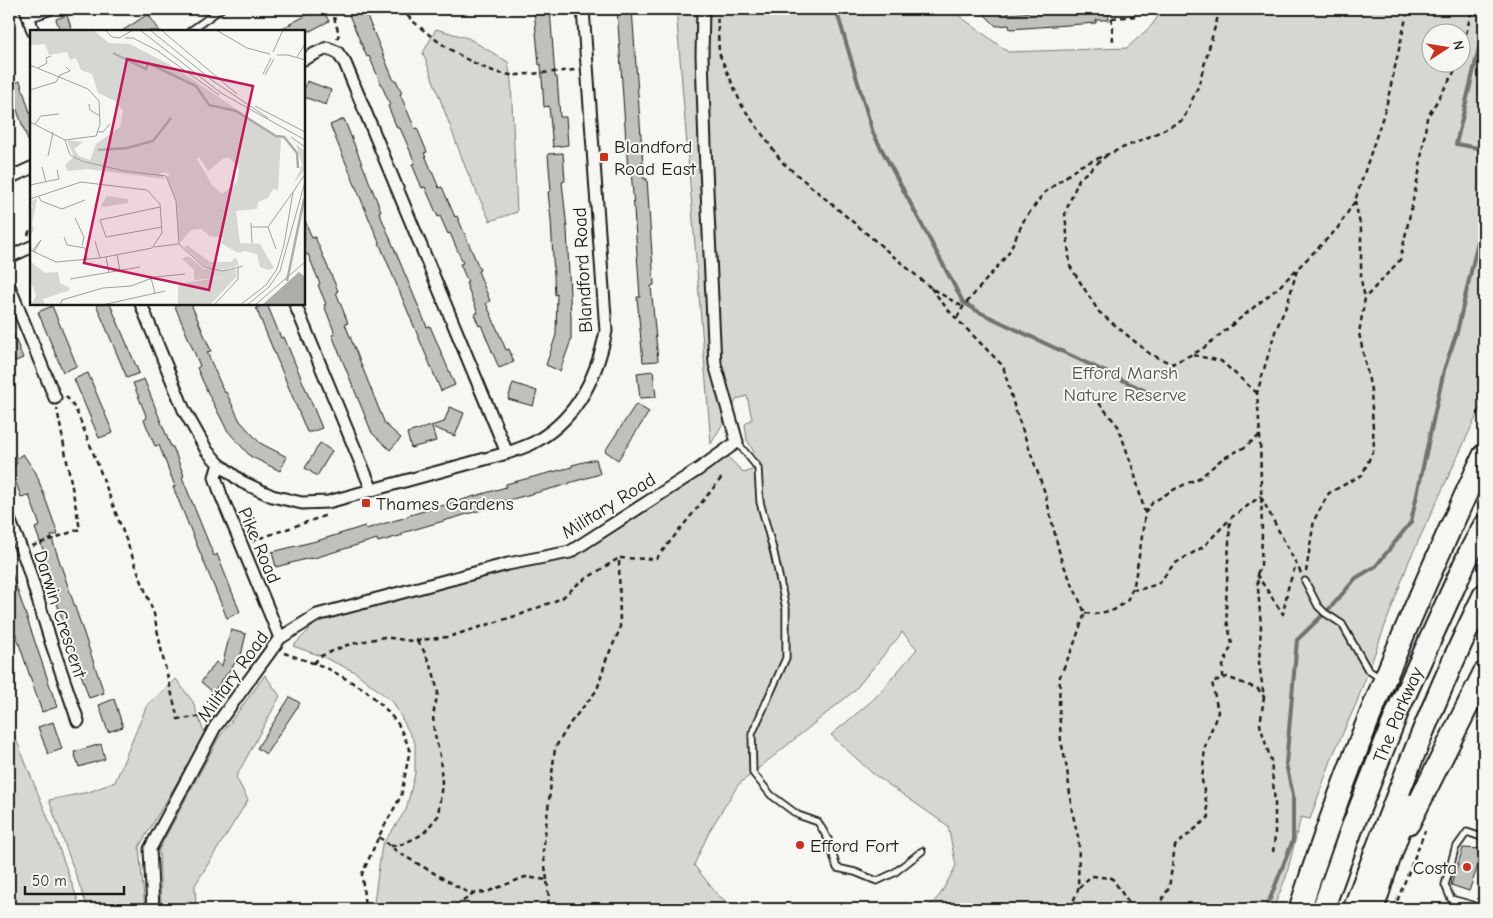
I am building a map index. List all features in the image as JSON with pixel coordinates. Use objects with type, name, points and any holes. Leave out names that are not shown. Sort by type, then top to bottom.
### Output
[{"type":"highway","points":[[1300,909],[1350,765],[1384,681],[1447,533],[1484,455]]},
{"type":"highway","points":[[1470,554],[1484,513]]},
{"type":"highway","name":"The Parkway","points":[[1323,909],[1352,828],[1399,708],[1484,526]]},
{"type":"highway","name":"The Parkway","points":[[1354,909],[1403,778],[1484,595]]},
{"type":"highway","points":[[1373,909],[1443,709],[1484,620]]},
{"type":"highway","points":[[1384,874],[1484,674]]},
{"type":"street","points":[[33,30],[27,12],[49,9]]},
{"type":"street","name":"Blandford Road","points":[[272,496],[302,503],[328,502],[507,453],[532,444],[550,432],[569,415],[583,397],[594,374],[606,331],[583,9]]},
{"type":"street","points":[[703,9],[704,126],[715,364],[736,442]]},
{"type":"street","points":[[305,59],[327,48],[337,52],[345,63],[507,453]]},
{"type":"street","points":[[9,178],[30,168]]},
{"type":"street","points":[[9,257],[30,247]]},
{"type":"street","points":[[9,286],[55,398]]},
{"type":"street","name":"Pike Road","points":[[141,305],[184,410],[207,451],[219,464],[242,482],[272,496]]},
{"type":"street","points":[[295,305],[372,490]]},
{"type":"street","name":"Military Road","points":[[153,909],[150,849],[215,727],[280,638],[317,615],[508,564],[570,552],[692,474],[736,442]]},
{"type":"street","name":"Pike Road","points":[[219,464],[215,477],[220,495],[280,638]]},
{"type":"street","name":"Darwin Crescent","points":[[9,519],[22,550],[78,721]]},
{"type":"lane","points":[[191,30],[221,9]]},
{"type":"lane","points":[[736,442],[758,468],[760,502],[774,553],[786,610],[786,658],[752,734],[752,773],[771,795],[798,815],[818,822],[828,839],[837,868],[855,872],[877,881],[894,873],[922,851]]},
{"type":"lane","points":[[1305,582],[1318,606],[1342,624],[1368,670],[1384,681]]},
{"type":"lane","points":[[1473,905],[1451,899],[1445,885],[1455,848],[1467,832],[1484,838]]},
{"type":"path","points":[[330,9],[339,34],[331,50]]},
{"type":"path","points":[[333,14],[347,9]]},
{"type":"path","points":[[401,9],[415,24],[437,40],[487,69],[511,75],[587,69]]},
{"type":"path","points":[[717,9],[719,52],[742,106],[782,162],[931,288],[964,306]]},
{"type":"path","points":[[1112,9],[1113,42]]},
{"type":"path","points":[[957,318],[967,302],[1008,254],[1024,220],[1044,193],[1080,166],[1183,120],[1198,88],[1220,9]]},
{"type":"path","points":[[1107,155],[1080,179],[1065,213],[1070,266],[1099,312],[1150,354],[1172,364],[1201,350],[1279,286],[1336,229],[1355,201],[1386,108],[1408,9]]},
{"type":"path","points":[[1469,22],[1472,9]]},
{"type":"path","points":[[1112,18],[1138,16]]},
{"type":"path","points":[[1365,298],[1400,260],[1419,173],[1427,118],[1454,72]]},
{"type":"path","points":[[1305,582],[1314,520],[1329,492],[1362,475],[1374,450],[1371,390],[1359,333],[1365,298],[1361,280],[1361,228],[1355,201]]},
{"type":"path","points":[[1273,852],[1275,803],[1271,761],[1260,725],[1264,697],[1259,663],[1261,626],[1257,575],[1261,565],[1261,496],[1257,394],[1275,332],[1288,302],[1297,268]]},
{"type":"path","points":[[931,288],[949,311],[1003,366],[1015,409],[1045,493],[1061,559],[1085,612],[1073,647],[1060,676],[1059,706],[1062,747],[1067,769],[1072,811],[1079,841],[1078,890]]},
{"type":"path","points":[[1192,354],[1222,361],[1257,394]]},
{"type":"path","points":[[22,550],[80,528],[55,398],[67,396],[76,410],[93,452],[154,614],[178,719],[224,715]]},
{"type":"path","points":[[1085,612],[1095,614],[1114,610],[1127,602],[1132,589],[1142,544],[1145,513],[1134,472],[1118,426],[1098,402]]},
{"type":"path","points":[[1145,513],[1153,502],[1201,477],[1222,458],[1245,447],[1260,435]]},
{"type":"path","points":[[314,663],[321,656],[347,645],[384,637],[416,641],[448,637],[522,614],[562,598],[579,582],[619,558],[656,559],[723,476]]},
{"type":"path","points":[[1261,496],[1305,582]]},
{"type":"path","points":[[1132,589],[1138,590],[1158,584],[1174,564],[1203,547],[1230,519],[1261,496]]},
{"type":"path","points":[[241,544],[332,514],[328,502]]},
{"type":"path","points":[[1223,678],[1223,666],[1232,644],[1227,621],[1226,603],[1230,519]]},
{"type":"path","points":[[547,909],[549,898],[542,852],[555,748],[571,722],[597,690],[606,660],[620,629],[619,558]]},
{"type":"path","points":[[1257,575],[1283,614],[1288,588],[1296,564]]},
{"type":"path","points":[[280,638],[281,652],[325,667],[364,689],[384,707],[398,724],[410,749],[402,796],[379,837],[362,874],[365,909]]},
{"type":"path","points":[[391,846],[403,844],[423,834],[438,816],[442,783],[440,756],[434,731],[433,715],[438,693],[433,671],[422,647],[416,641]]},
{"type":"path","points":[[1161,909],[1160,903],[1169,888],[1175,846],[1209,817],[1202,780],[1205,747],[1218,712],[1212,682],[1227,677],[1258,689],[1264,697]]},
{"type":"path","points":[[379,837],[465,891],[475,893],[486,892],[501,888],[526,877],[546,880]]},
{"type":"path","points":[[1070,909],[1078,890],[1091,876],[1112,878],[1130,905],[1130,909]]},
{"type":"path","points":[[446,909],[453,908],[475,893]]},
{"type":"path","points":[[388,909],[403,905],[425,909]]},
{"type":"green space","name":"Efford Marsh Nature Reserve","points":[[676,9],[950,9],[1008,52],[1127,48],[1152,25],[1163,9],[1484,9],[1484,400],[1409,561],[1356,704],[1333,755],[1310,819],[1301,817],[1286,877],[1273,909],[926,909],[940,895],[956,866],[948,826],[872,773],[831,735],[874,699],[917,649],[902,632],[854,691],[738,785],[710,830],[694,865],[716,893],[735,909],[376,909],[374,902],[382,845],[406,810],[415,773],[415,743],[393,702],[355,672],[321,656],[293,646],[320,619],[505,569],[571,556],[727,456],[744,473],[762,466],[747,440],[745,424],[752,419],[747,396],[737,399],[711,444]]},
{"type":"green space","points":[[436,29],[468,38],[508,62],[511,81],[517,212],[490,221],[466,169],[423,53]]},
{"type":"green space","points":[[265,675],[280,696],[236,777],[248,800],[195,885],[196,909],[161,909],[159,849],[218,739]]},
{"type":"green space","points":[[176,679],[193,702],[205,735],[139,847],[145,909],[88,909],[49,800],[89,792],[115,782],[147,705]]},
{"type":"green space","points":[[9,722],[50,823],[81,909],[9,909]]},
{"type":"building","points":[[318,9],[322,9],[329,21],[310,31],[279,30]]},
{"type":"building","points":[[364,9],[394,81],[396,80],[402,93],[400,94],[415,129],[417,128],[427,152],[424,153],[439,188],[442,187],[455,217],[457,216],[480,270],[478,271],[490,301],[486,303],[506,350],[509,349],[514,362],[499,368],[481,325],[479,326],[474,314],[478,313],[460,264],[463,263],[450,233],[448,234],[440,216],[438,217],[425,187],[422,188],[412,164],[415,163],[408,146],[400,128],[397,128],[382,86],[349,15]]},
{"type":"building","points":[[534,9],[550,9],[560,117],[566,117],[568,145],[553,147],[549,106],[544,107]]},
{"type":"building","points":[[617,9],[632,9],[644,179],[647,179],[654,285],[651,286],[658,361],[643,362],[637,297],[640,297],[633,194],[631,171],[628,171]]},
{"type":"building","points":[[979,9],[1007,9],[1008,14],[1034,12],[1034,10],[1043,9],[1046,11],[1108,9],[1109,20],[1096,20],[1096,23],[1010,29],[1009,25],[996,26]]},
{"type":"building","points":[[148,14],[159,30],[124,30]]},
{"type":"building","points":[[67,15],[72,30],[60,30],[56,19]]},
{"type":"building","points":[[20,81],[30,113],[30,146],[13,99],[11,100],[9,86]]},
{"type":"building","points":[[307,81],[331,90],[326,105],[305,97]]},
{"type":"building","points":[[344,119],[381,211],[379,212],[427,327],[430,326],[455,385],[441,391],[330,125]]},
{"type":"building","points":[[563,153],[565,181],[562,182],[567,229],[571,340],[560,371],[546,365],[556,335],[557,294],[555,295],[548,192],[551,191],[548,154]]},
{"type":"building","points":[[305,220],[312,238],[315,237],[338,291],[336,292],[348,323],[345,324],[385,424],[401,438],[390,450],[372,433],[332,335],[335,334],[318,285],[320,284],[308,254],[305,256]]},
{"type":"building","points":[[96,305],[110,305],[139,373],[127,378]]},
{"type":"building","points":[[174,305],[191,305],[211,351],[207,352],[224,392],[226,392],[240,421],[260,443],[287,457],[280,471],[250,456],[227,430],[197,368],[200,366]]},
{"type":"building","points":[[267,305],[281,338],[284,337],[322,428],[307,432],[256,308]]},
{"type":"building","points":[[52,306],[77,366],[63,372],[38,312]]},
{"type":"building","points":[[9,323],[23,358],[11,363],[9,357]]},
{"type":"building","points":[[653,371],[656,397],[640,398],[637,373]]},
{"type":"building","points":[[88,373],[113,433],[99,438],[74,379]]},
{"type":"building","points":[[144,379],[171,447],[173,447],[184,476],[182,477],[214,556],[217,554],[240,612],[227,618],[173,487],[175,486],[159,445],[155,446],[144,420],[147,418],[133,383]]},
{"type":"building","points":[[513,383],[537,391],[533,406],[508,399]]},
{"type":"building","points":[[636,404],[649,412],[618,460],[605,451]]},
{"type":"building","points":[[450,407],[464,413],[455,436],[432,427],[436,441],[411,448],[407,433],[444,422]]},
{"type":"building","points":[[320,443],[332,451],[317,476],[305,468]]},
{"type":"building","points":[[23,454],[36,473],[58,534],[51,536],[104,693],[89,698],[42,559],[46,558],[35,528],[40,526],[29,495],[21,497],[9,470],[17,463],[15,459]]},
{"type":"building","points":[[596,459],[600,474],[501,502],[502,504],[402,533],[403,535],[378,542],[377,539],[311,559],[276,567],[272,552],[365,526],[366,529],[506,487],[506,484]]},
{"type":"building","points":[[10,568],[57,707],[42,712],[9,614]]},
{"type":"building","points":[[231,630],[246,634],[241,655],[213,692],[201,682],[216,662],[222,666]]},
{"type":"building","points":[[290,697],[300,703],[266,754],[257,748]]},
{"type":"building","points":[[114,699],[123,727],[108,732],[99,705]]},
{"type":"building","points":[[53,722],[62,749],[48,754],[38,727]]},
{"type":"building","points":[[101,744],[105,759],[79,767],[74,752]]},
{"type":"building","name":"Costa","points":[[1463,848],[1484,849],[1469,891],[1451,885]]},
{"type":"waterway","points":[[836,9],[873,133],[963,302],[979,312],[1150,393]]},
{"type":"waterway","points":[[1484,27],[1456,144],[1484,149]]},
{"type":"waterway","points":[[1266,909],[1293,840],[1293,795],[1286,764],[1297,640],[1331,607],[1356,578],[1376,566],[1411,522],[1444,370],[1457,332],[1484,215]]},
{"type":"place","name":"Blandford Road East","points":[[604,157]]},
{"type":"place","name":"Thames Gardens","points":[[366,503]]},
{"type":"place","name":"Efford Fort","points":[[800,845]]},
{"type":"place","name":"Costa","points":[[1467,867]]}]
